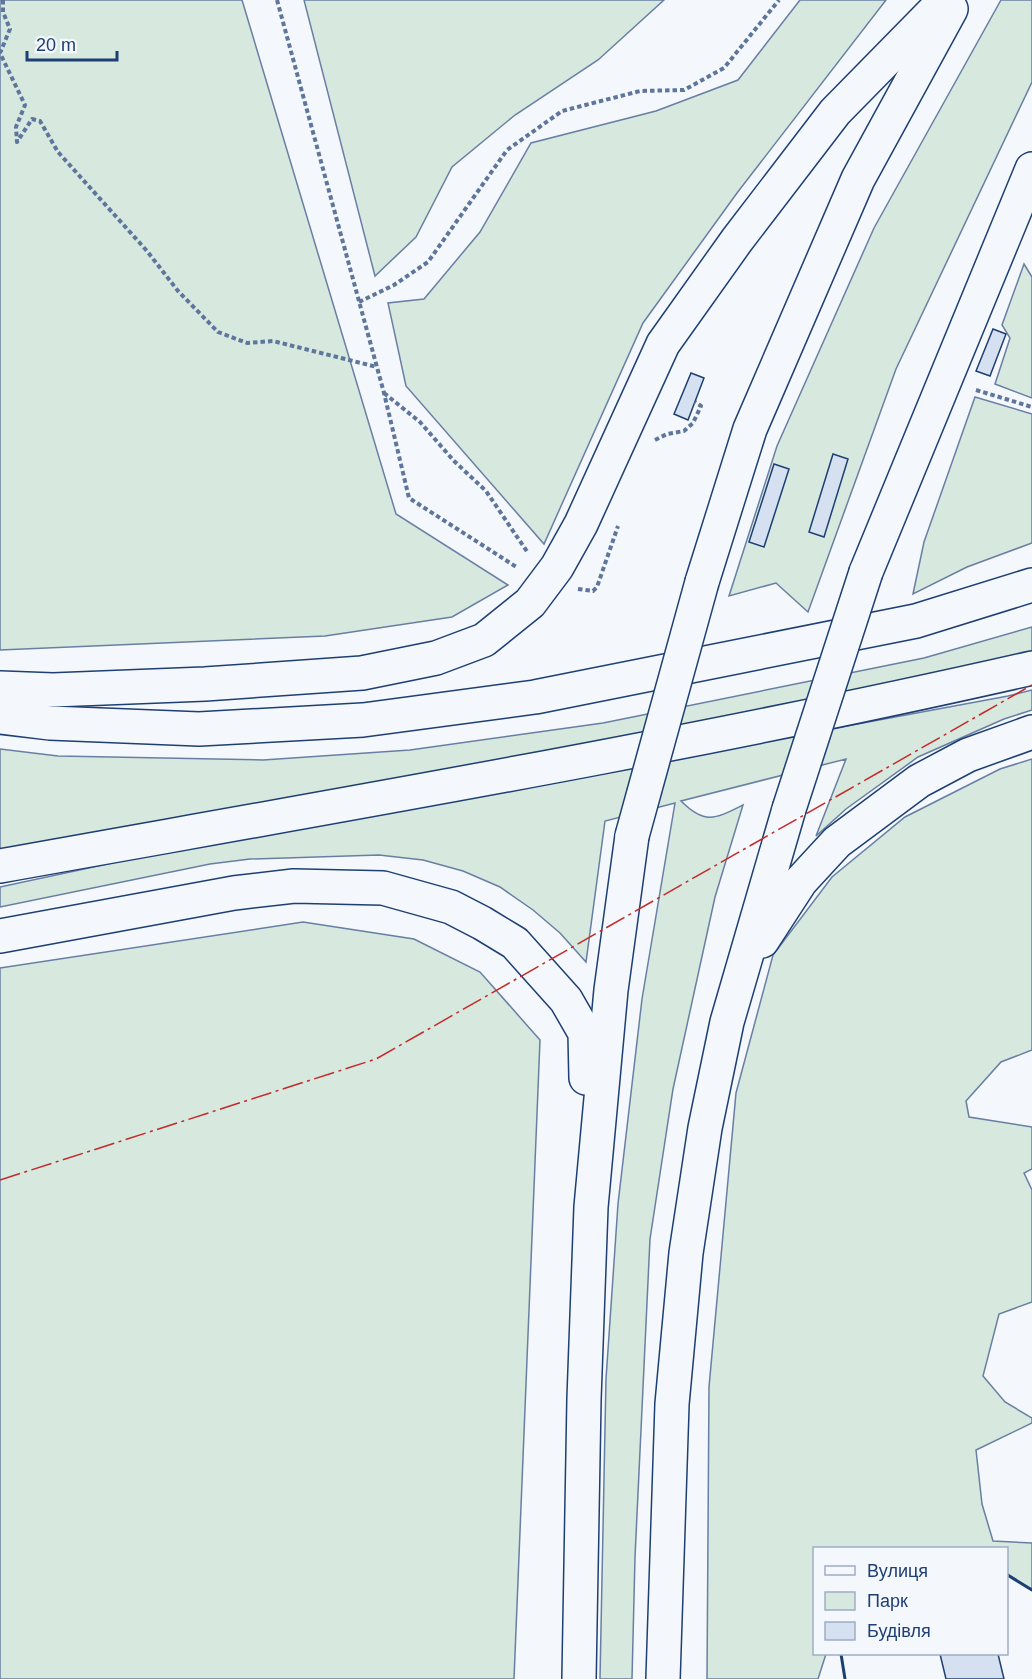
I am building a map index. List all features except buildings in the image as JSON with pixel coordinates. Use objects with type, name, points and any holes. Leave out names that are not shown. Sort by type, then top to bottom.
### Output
[{"type":"main road","points":[[0,688],[53,690],[205,684],[362,673],[436,658],[484,640],[531,603],[557,567],[581,524],[663,344],[737,240],[835,112],[945,0]]},
{"type":"main road","points":[[579,1679],[584,1399],[591,1207],[611,990],[632,836],[702,582],[750,429],[858,179],[956,0]]},
{"type":"main road","points":[[663,1679],[672,1404],[686,1253],[705,1128],[727,1022],[789,808],[866,572],[1032,169]]},
{"type":"main road","points":[[0,717],[50,723],[199,729],[363,720],[536,697],[916,621],[1032,585]]},
{"type":"main road","points":[[0,866],[541,768],[900,698],[1032,668]]},
{"type":"main road","points":[[727,1022],[744,977],[768,931],[801,881],[837,842],[919,782],[968,755],[1032,732]]},
{"type":"main road","points":[[0,936],[234,893],[294,886],[383,888],[451,907],[515,943],[566,1000],[585,1033],[591,1207]]},
{"type":"path","points":[[3,0],[3,12],[10,29],[0,53],[25,105],[16,127],[17,142],[32,119],[40,121],[58,152],[147,251],[178,291],[218,332],[247,343],[273,340],[376,367]]},
{"type":"path","points":[[277,0],[384,393],[409,498],[528,574],[546,581]]},
{"type":"path","points":[[359,302],[393,285],[428,262],[507,150],[562,111],[640,91],[684,90],[724,68],[779,0]]},
{"type":"path","points":[[976,390],[1032,407]]},
{"type":"path","points":[[384,393],[420,422],[454,461],[486,491],[546,581]]},
{"type":"path","points":[[653,441],[668,434],[684,431],[693,423],[701,406],[695,402]]},
{"type":"green space","points":[[0,0],[242,0],[396,514],[508,585],[452,617],[325,636],[0,650]]},
{"type":"green space","points":[[304,0],[664,0],[598,60],[515,115],[452,167],[416,237],[375,276]]},
{"type":"green space","points":[[800,0],[886,0],[737,193],[643,323],[544,544],[406,386],[388,303],[424,299],[480,232],[531,143],[656,111],[738,80]]},
{"type":"green space","points":[[1001,0],[1032,0],[1032,82],[896,369],[808,612],[776,583],[729,596],[777,446],[874,228]]},
{"type":"green space","points":[[1024,264],[1032,277],[1032,398],[995,384],[1010,338],[1002,325]]},
{"type":"green space","points":[[975,397],[1032,414],[1032,543],[967,567],[913,594],[924,542]]},
{"type":"green space","points":[[1032,627],[1032,656],[807,711],[0,855],[0,749],[58,756],[263,760],[410,750],[603,723],[924,658]]},
{"type":"green space","points":[[1032,690],[1032,710],[1004,719],[918,757],[846,809],[816,836],[846,759],[681,801],[689,809],[704,817],[725,814],[743,805],[715,897],[673,1089],[650,1239],[635,1557],[632,1679],[600,1679],[606,1379],[618,1204],[642,999],[675,803],[605,821],[586,962],[560,933],[533,910],[500,887],[463,871],[423,860],[379,855],[250,859],[210,864],[0,907],[0,887],[126,860]]},
{"type":"green space","points":[[1032,759],[1032,1050],[1001,1062],[966,1101],[969,1117],[1032,1127],[1032,1169],[1024,1173],[1032,1190],[1032,1302],[999,1314],[983,1376],[1005,1402],[1032,1418],[1032,1423],[976,1450],[982,1504],[993,1541],[1032,1543],[1032,1590],[1008,1575],[1008,1547],[813,1547],[813,1655],[826,1655],[818,1679],[707,1679],[709,1387],[736,1093],[773,955],[832,877],[905,817],[1000,769]]},
{"type":"green space","points":[[303,922],[414,939],[480,972],[540,1040],[514,1679],[0,1679],[0,968]]},
{"type":"wall","points":[[1008,1575],[1032,1590]]},
{"type":"wall","points":[[841,1655],[845,1679]]},
{"type":"power","points":[[0,1180],[376,1059],[1032,685]]}]
